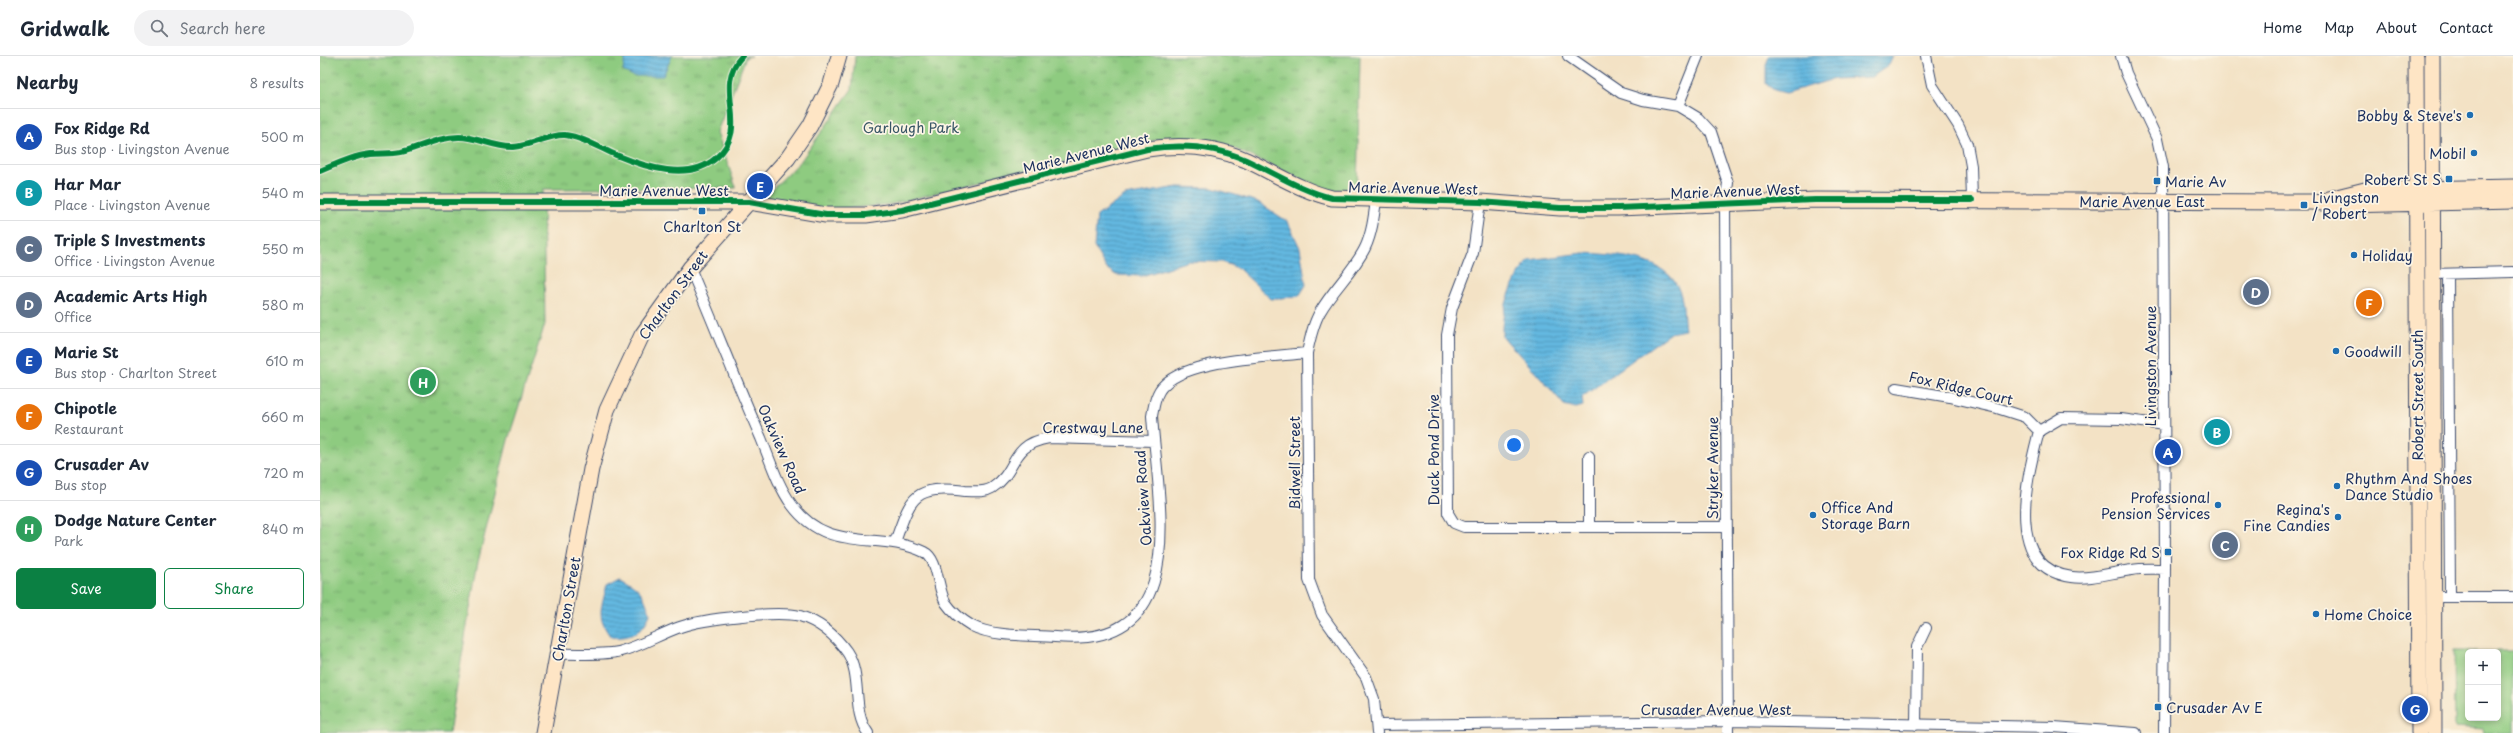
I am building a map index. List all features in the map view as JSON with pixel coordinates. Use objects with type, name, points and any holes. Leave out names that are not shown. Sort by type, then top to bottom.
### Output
[{"type":"street","name":"Charlton Street","points":[[542,733],[591,469],[607,410],[642,335],[690,268],[788,158],[810,126],[831,84],[839,56]]},
{"type":"street","points":[[1568,56],[1621,93],[1643,100],[1678,106],[1698,56]]},
{"type":"street","points":[[1926,56],[1932,85],[1958,125],[1967,144],[1971,166],[1972,200]]},
{"type":"street","name":"Livingston Avenue","points":[[2121,56],[2126,73],[2157,139],[2162,167],[2165,569],[2164,733]]},
{"type":"street","name":"Robert Street South","points":[[2416,56],[2419,733]]},
{"type":"street","name":"Robert Street South","points":[[2432,56],[2434,733]]},
{"type":"street","name":"Stryker Avenue","points":[[1678,106],[1698,118],[1711,132],[1728,183],[1724,203],[1728,733]]},
{"type":"street","name":"Marie Avenue West","points":[[320,202],[749,202],[826,215],[882,213],[954,198],[1147,149],[1179,146],[1208,148],[1229,153],[1327,197],[1376,200],[1480,202],[1560,208],[1618,208],[1815,200],[1972,200]]},
{"type":"street","name":"Marie Avenue East","points":[[2433,195],[2513,187]]},
{"type":"street","name":"Marie Avenue East","points":[[1972,200],[2311,202],[2365,190],[2416,195],[2513,201]]},
{"type":"street","name":"Bidwell Street","points":[[1376,200],[1373,224],[1366,247],[1355,266],[1320,312],[1312,332],[1307,353],[1309,580],[1322,615],[1366,677],[1374,699],[1377,729]]},
{"type":"street","name":"Duck Pond Drive","points":[[1480,202],[1473,253],[1452,308],[1447,335],[1448,513],[1454,523],[1464,527],[1727,527]]},
{"type":"street","name":"Oakview Road","points":[[690,268],[747,407],[792,506],[811,524],[834,536],[855,541],[895,542],[927,553],[934,564],[938,587],[946,602],[958,617],[974,627],[991,632],[1074,639],[1108,634],[1125,625],[1141,610],[1151,594],[1159,572],[1162,538],[1152,416],[1155,400],[1164,384],[1196,367],[1307,353]]},
{"type":"street","points":[[2433,274],[2513,272]]},
{"type":"street","points":[[2448,274],[2450,597]]},
{"type":"street","name":"Fox Ridge Court","points":[[1896,388],[1950,397],[1997,408],[2025,417],[2039,431]]},
{"type":"street","points":[[2417,403],[2434,417]]},
{"type":"street","points":[[2164,424],[2120,419],[2061,418],[2039,431],[2030,466],[2023,513],[2030,550],[2051,572],[2073,577],[2134,570],[2165,569]]},
{"type":"street","name":"Crestway Lane","points":[[895,542],[907,508],[918,495],[938,488],[978,492],[991,488],[1003,479],[1019,452],[1034,441],[1049,438],[1154,441]]},
{"type":"street","points":[[1589,456],[1589,527]]},
{"type":"street","points":[[2418,580],[2427,592],[2434,597],[2513,597]]},
{"type":"street","points":[[557,654],[620,652],[681,627],[702,621],[777,614],[799,616],[828,630],[848,653],[856,678],[862,726],[868,733]]},
{"type":"street","points":[[1916,724],[1917,647],[1926,628]]},
{"type":"street","name":"Crusader Avenue West","points":[[1377,729],[1727,722],[2054,727],[2136,733]]},
{"type":"green space","points":[[320,56],[752,56],[746,57],[717,132],[736,188],[543,189],[545,324],[508,440],[477,566],[449,733],[320,733]]},
{"type":"green space","name":"Garlough Park","points":[[855,56],[1360,56],[1357,193],[1323,189],[1231,147],[1195,138],[1175,137],[1150,141],[891,204],[823,211],[764,197],[800,162],[852,89]]},
{"type":"green space","points":[[2454,651],[2465,651],[2465,721],[2501,721],[2501,651],[2513,651],[2513,733],[2484,733],[2483,729],[2455,727]]},
{"type":"water","points":[[672,56],[663,76],[633,76],[623,71],[625,57]]},
{"type":"water","points":[[1769,56],[1893,56],[1889,65],[1872,77],[1834,79],[1786,93],[1774,90],[1766,84],[1766,65]]},
{"type":"water","points":[[1178,187],[1212,188],[1258,202],[1288,222],[1300,248],[1306,285],[1299,296],[1271,299],[1238,268],[1222,262],[1188,261],[1142,276],[1116,275],[1106,268],[1094,247],[1097,216],[1125,196]]},
{"type":"water","points":[[1583,253],[1610,255],[1639,260],[1665,271],[1674,281],[1680,293],[1685,330],[1670,333],[1582,397],[1583,406],[1576,408],[1564,405],[1502,336],[1502,326],[1503,316],[1513,286],[1517,277],[1529,260]]},
{"type":"water","points":[[620,577],[640,591],[650,614],[644,625],[635,633],[625,637],[611,637],[603,623],[601,612],[607,584]]},
{"type":"cycle path","points":[[320,171],[358,157],[371,154],[401,152],[437,140],[452,137],[466,137],[500,146],[513,147],[526,145],[559,135],[571,136],[584,140],[628,160],[653,168],[680,171],[693,169],[705,165],[716,158],[726,146],[731,133],[732,120],[730,81],[734,69],[742,56]]},
{"type":"cycle path","points":[[320,202],[749,202],[826,215],[866,215],[902,210],[1159,147],[1197,147],[1234,155],[1310,191],[1332,198],[1480,202],[1560,208],[1618,208],[1815,200],[1972,200]]},
{"type":"place","name":"Bobby & Steve's","points":[[2470,115]]},
{"type":"place","name":"Mobil","points":[[2474,153]]},
{"type":"place","name":"Robert St S","points":[[2449,179]]},
{"type":"place","name":"Marie Av","points":[[2157,181]]},
{"type":"place","name":"Marie St","points":[[760,186]]},
{"type":"place","name":"Livingston / Robert","points":[[2304,205]]},
{"type":"place","name":"Charlton St","points":[[702,211]]},
{"type":"place","name":"Holiday","points":[[2354,255]]},
{"type":"place","name":"Academic Arts High","points":[[2256,292]]},
{"type":"place","name":"Chipotle","points":[[2369,303]]},
{"type":"place","name":"Goodwill","points":[[2336,351]]},
{"type":"place","name":"Dodge Nature Center","points":[[423,382]]},
{"type":"place","name":"Har Mar","points":[[2217,432]]},
{"type":"place","name":"Fox Ridge Rd","points":[[2168,452]]},
{"type":"place","name":"Rhythm And Shoes Dance Studio","points":[[2337,486]]},
{"type":"place","name":"Professional Pension Services","points":[[2218,505]]},
{"type":"place","name":"Office And Storage Barn","points":[[1813,515]]},
{"type":"place","name":"Regina's Fine Candies","points":[[2338,517]]},
{"type":"place","name":"Triple S Investments","points":[[2225,545]]},
{"type":"place","name":"Fox Ridge Rd S","points":[[2168,552]]},
{"type":"place","name":"Home Choice","points":[[2316,614]]},
{"type":"place","name":"Crusader Av E","points":[[2158,707]]},
{"type":"place","name":"Crusader Av","points":[[2415,709]]}]
